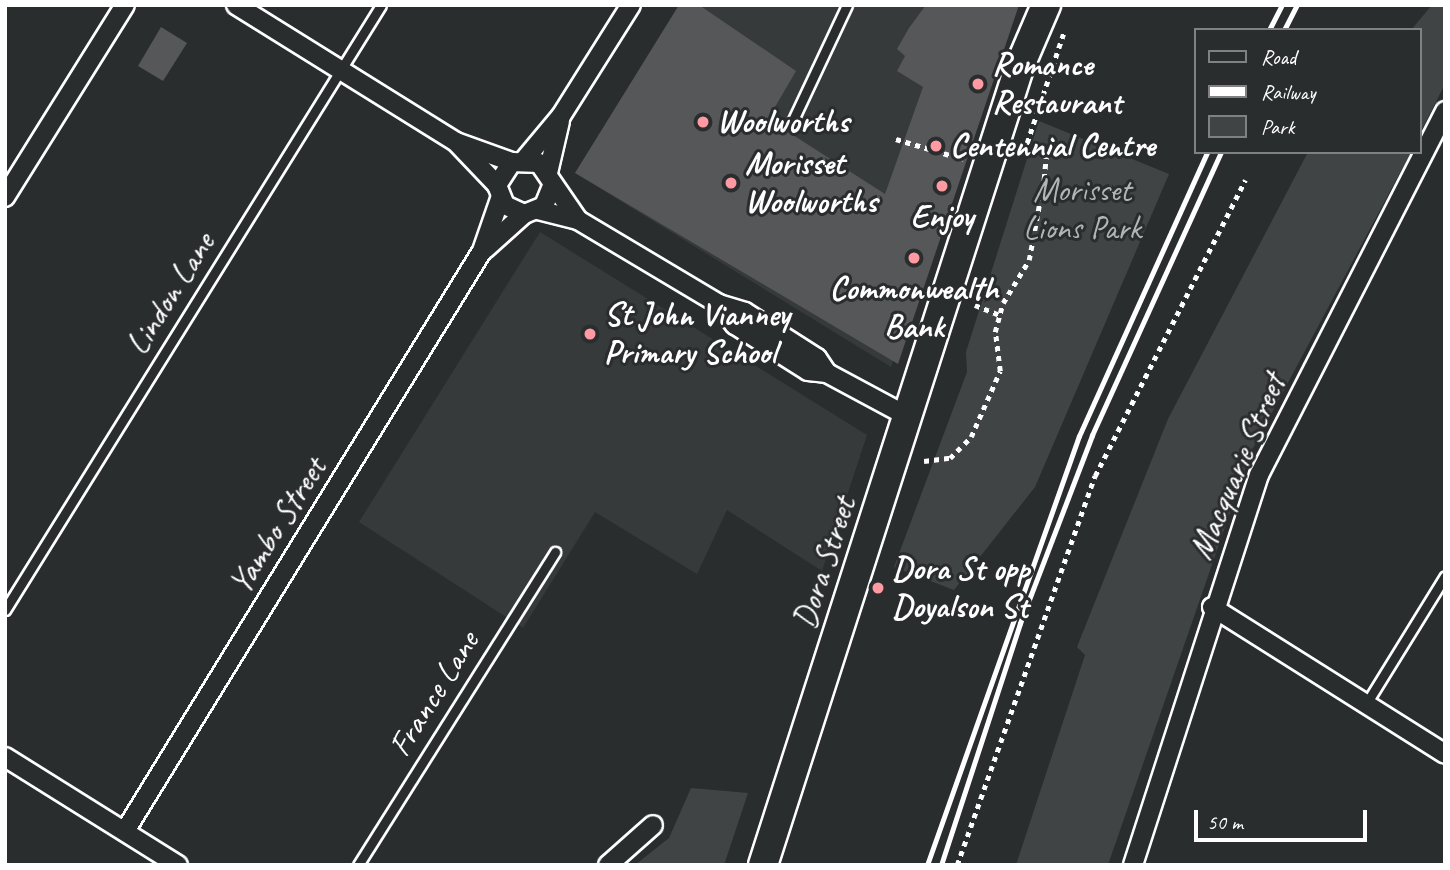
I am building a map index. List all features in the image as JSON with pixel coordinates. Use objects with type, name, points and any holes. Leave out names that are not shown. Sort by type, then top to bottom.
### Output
[{"type":"main road","name":"Dora Street","points":[[763,865],[909,417],[955,283],[999,184],[1056,9]]},
{"type":"street","points":[[5,197],[125,5]]},
{"type":"street","points":[[236,5],[456,142],[518,160],[550,179],[578,220]]},
{"type":"street","points":[[518,160],[561,116],[631,5]]},
{"type":"street","name":"Macquarie Street","points":[[1133,865],[1212,607],[1259,475],[1445,111]]},
{"type":"street","points":[[550,179],[561,116]]},
{"type":"street","points":[[456,142],[499,192],[531,212],[578,220],[719,304],[735,325],[808,371],[827,373],[909,417]]},
{"type":"street","name":"Yambo Street","points":[[125,831],[482,251],[499,192],[518,160]]},
{"type":"street","name":"Yambo Street","points":[[482,251],[531,212],[550,179]]},
{"type":"street","points":[[1212,607],[1445,754]]},
{"type":"street","points":[[5,757],[178,865]]},
{"type":"street","points":[[608,865],[653,825]]},
{"type":"lane","name":"Lindon Lane","points":[[5,610],[381,5]]},
{"type":"lane","points":[[792,122],[847,5]]},
{"type":"lane","name":"France Lane","points":[[358,865],[555,552]]},
{"type":"lane","points":[[1366,704],[1445,576]]},
{"type":"path","points":[[924,461],[950,458],[971,437],[1000,371],[1000,315],[1029,260],[1046,154],[1027,143],[1056,9]]},
{"type":"path","points":[[896,139],[971,162]]},
{"type":"path","points":[[957,865],[1095,477],[1245,180]]},
{"type":"path","points":[[975,305],[1000,315]]},
{"type":"shaded area","name":"Morisset Woolworths","points":[[679,5],[1012,5],[891,367],[575,173]]},
{"type":"shaded area","name":"St John Vianney Primary School","points":[[540,232],[867,435],[822,571],[727,510],[697,574],[595,512],[523,628],[359,522]]},
{"type":"green space","points":[[1432,5],[1445,5],[1445,84],[1422,129],[1422,28],[1413,28]]},
{"type":"green space","name":"Morisset Lions Park","points":[[1039,121],[1169,174],[1035,487],[954,590],[894,567],[967,372],[966,352]]},
{"type":"green space","points":[[1307,154],[1410,154],[1251,452],[1108,865],[1016,865],[1085,655],[1077,647],[1168,419]]},
{"type":"green space","points":[[691,788],[748,793],[724,865],[635,865],[669,838]]},
{"type":"building","name":"Morisset Woolworths","points":[[679,5],[699,5],[796,71],[768,119],[885,194],[923,87],[897,71],[905,56],[897,49],[909,28],[926,5],[1019,5],[898,364],[575,173]]},
{"type":"building","points":[[161,27],[187,43],[163,81],[138,66]]},
{"type":"railway","points":[[1270,28],[1282,5]]},
{"type":"railway","points":[[1285,28],[1297,5]]},
{"type":"railway","points":[[927,865],[1079,436],[1206,154]]},
{"type":"railway","points":[[941,865],[1020,623],[1092,435],[1220,154]]},
{"type":"place","name":"Romance Restaurant","points":[[978,84]]},
{"type":"place","name":"Woolworths","points":[[703,122]]},
{"type":"place","name":"Centennial Centre","points":[[936,146]]},
{"type":"place","name":"Morisset Woolworths","points":[[731,183]]},
{"type":"place","name":"Enjoy","points":[[942,186]]},
{"type":"place","name":"Commonwealth Bank","points":[[914,258]]},
{"type":"place","name":"St John Vianney Primary School","points":[[590,334]]},
{"type":"place","name":"Dora St opp Doyalson St","points":[[878,588]]}]
